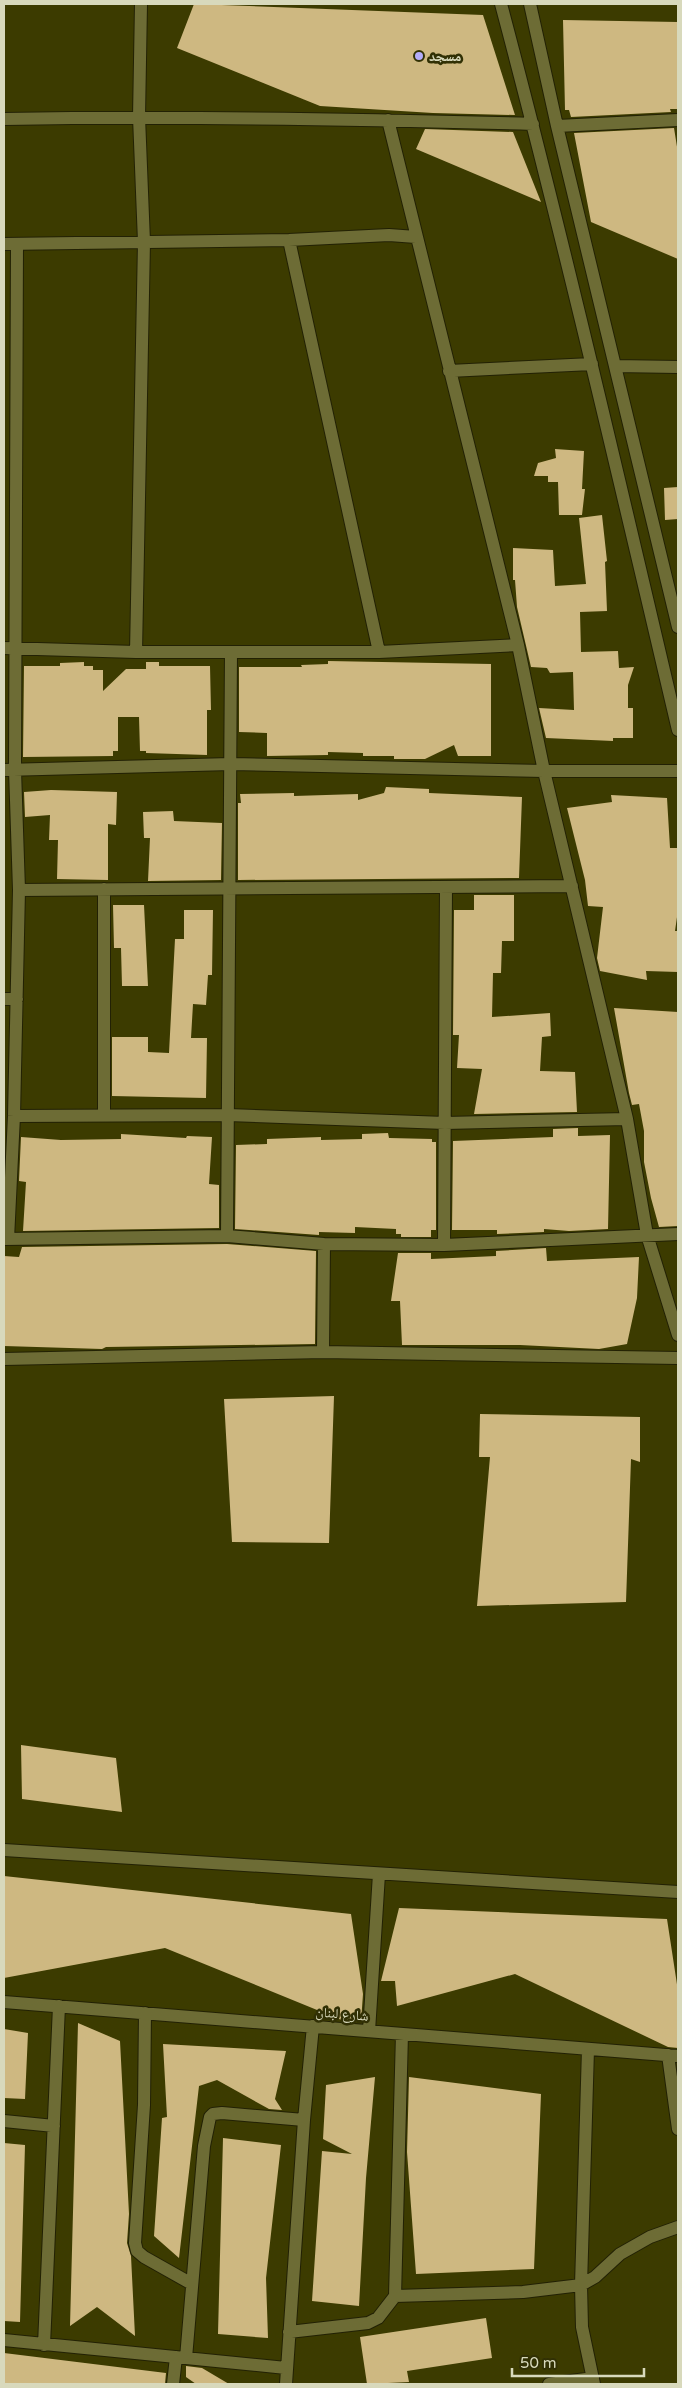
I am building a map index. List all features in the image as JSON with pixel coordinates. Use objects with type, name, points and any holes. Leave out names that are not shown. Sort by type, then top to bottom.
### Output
[{"type":"street","points":[[136,652],[144,242],[139,117],[141,4]]},
{"type":"street","points":[[501,4],[533,124],[592,364],[678,730]]},
{"type":"street","points":[[530,4],[556,126],[678,627]]},
{"type":"street","points":[[4,119],[139,117],[533,124]]},
{"type":"street","points":[[388,120],[518,645],[544,771],[627,1119],[647,1235],[678,1335]]},
{"type":"street","points":[[556,126],[678,120]]},
{"type":"street","points":[[416,237],[389,235],[289,240],[10,244],[9,770],[19,890],[10,999],[14,1116],[6,1239],[227,1236],[324,1244],[444,1245],[678,1234]]},
{"type":"street","points":[[289,240],[380,652]]},
{"type":"street","points":[[449,371],[592,364]]},
{"type":"street","points":[[615,366],[678,367]]},
{"type":"street","points":[[10,648],[136,652],[380,652],[518,645]]},
{"type":"street","points":[[227,1236],[231,652]]},
{"type":"street","points":[[9,770],[230,764],[544,771],[678,770]]},
{"type":"street","points":[[19,890],[572,886]]},
{"type":"street","points":[[444,1245],[446,887]]},
{"type":"street","points":[[104,889],[104,1116]]},
{"type":"street","points":[[14,1116],[228,1115],[445,1122],[627,1119]]},
{"type":"street","points":[[323,1352],[324,1244]]},
{"type":"street","points":[[4,1359],[323,1352],[678,1358]]},
{"type":"street","points":[[4,1850],[678,1892]]},
{"type":"street","points":[[369,2031],[379,1874]]},
{"type":"street","name":"شارع لبنان","points":[[4,2002],[673,2056]]},
{"type":"street","points":[[44,2345],[59,2006]]},
{"type":"street","points":[[145,2013],[144,2105],[135,2243],[137,2250],[144,2257],[192,2284]]},
{"type":"street","points":[[286,2384],[304,2120],[313,2026]]},
{"type":"street","points":[[289,2332],[368,2323],[378,2318],[395,2296],[402,2034]]},
{"type":"street","points":[[549,2384],[593,2381],[582,2327],[581,2285],[588,2048]]},
{"type":"street","points":[[673,2056],[678,2129]]},
{"type":"street","points":[[173,2384],[181,2358],[192,2284],[204,2146],[210,2117],[213,2114],[222,2113],[304,2120]]},
{"type":"street","points":[[4,2121],[54,2126]]},
{"type":"street","points":[[395,2296],[523,2292],[581,2285],[595,2277],[620,2254],[650,2237],[678,2227]]},
{"type":"street","points":[[4,2340],[286,2368]]},
{"type":"building","points":[[194,4],[483,15],[515,115],[433,113],[320,106],[177,48]]},
{"type":"building","points":[[563,20],[678,22],[678,109],[670,109],[671,112],[571,117],[569,110],[565,110]]},
{"type":"building","points":[[674,128],[678,153],[678,259],[591,222],[574,133]]},
{"type":"building","points":[[425,129],[513,132],[541,202],[416,149]]},
{"type":"building","points":[[555,449],[584,451],[582,489],[585,489],[582,515],[559,515],[558,482],[548,482],[548,476],[534,476],[538,463],[556,458]]},
{"type":"building","points":[[678,487],[678,519],[665,520],[664,488]]},
{"type":"building","points":[[602,515],[607,561],[605,562],[607,611],[580,612],[581,652],[618,651],[619,668],[634,667],[628,685],[628,708],[633,708],[633,738],[613,738],[613,741],[546,738],[539,708],[574,710],[573,672],[550,673],[547,668],[531,667],[517,607],[515,580],[513,580],[513,548],[553,550],[555,586],[586,584],[579,518]]},
{"type":"building","points":[[328,661],[491,664],[491,756],[458,756],[454,745],[425,759],[394,759],[394,756],[363,756],[363,753],[328,752],[328,755],[267,756],[267,733],[239,732],[239,667],[302,667],[301,665],[328,664]]},
{"type":"building","points":[[84,662],[84,666],[93,666],[93,670],[103,670],[103,691],[126,669],[146,669],[146,662],[159,662],[159,666],[210,666],[211,710],[207,710],[207,755],[146,753],[146,751],[140,751],[139,717],[118,717],[118,751],[113,751],[113,756],[23,757],[24,666],[60,666],[60,663]]},
{"type":"building","points":[[386,787],[429,789],[429,793],[522,797],[519,878],[238,880],[238,803],[241,803],[240,794],[294,793],[294,796],[358,794],[358,800],[384,793]]},
{"type":"building","points":[[51,790],[117,792],[116,825],[108,824],[108,880],[57,879],[58,840],[49,840],[50,815],[25,817],[24,792]]},
{"type":"building","points":[[611,795],[667,798],[670,848],[678,848],[678,910],[675,931],[678,931],[678,972],[646,971],[647,980],[600,971],[597,958],[603,907],[588,906],[585,880],[567,808],[612,802]]},
{"type":"building","points":[[173,811],[174,821],[222,823],[221,880],[148,881],[150,838],[144,838],[143,812]]},
{"type":"building","points":[[474,895],[514,895],[514,941],[502,941],[501,973],[493,973],[492,1017],[550,1013],[551,1036],[542,1037],[540,1071],[575,1072],[577,1112],[474,1114],[482,1069],[457,1068],[459,1035],[453,1035],[454,910],[474,910]]},
{"type":"building","points":[[113,905],[144,905],[148,986],[122,986],[121,948],[114,948]]},
{"type":"building","points":[[184,910],[213,910],[212,975],[208,975],[206,1005],[193,1004],[191,1038],[207,1038],[206,1098],[112,1096],[112,1037],[148,1037],[148,1052],[169,1053],[175,939],[184,939]]},
{"type":"building","points":[[614,1008],[678,1012],[678,1226],[659,1227],[644,1162],[644,1131],[639,1104],[632,1105]]},
{"type":"building","points":[[578,1128],[578,1136],[610,1135],[608,1229],[569,1231],[544,1229],[544,1232],[497,1234],[497,1230],[452,1230],[453,1141],[553,1137],[553,1129]]},
{"type":"building","points":[[388,1133],[389,1138],[432,1139],[432,1142],[436,1142],[436,1230],[431,1230],[431,1237],[401,1237],[401,1234],[396,1234],[396,1229],[355,1227],[355,1233],[319,1232],[319,1235],[235,1229],[236,1145],[267,1144],[267,1139],[321,1137],[321,1140],[362,1139],[362,1134]]},
{"type":"building","points":[[121,1134],[186,1138],[187,1136],[212,1137],[209,1184],[219,1185],[219,1228],[23,1231],[26,1182],[19,1181],[21,1137],[61,1140],[121,1139]]},
{"type":"building","points":[[227,1244],[316,1251],[315,1344],[106,1347],[102,1349],[4,1346],[4,1256],[19,1257],[22,1247]]},
{"type":"building","points":[[546,1248],[547,1261],[639,1257],[637,1298],[627,1344],[599,1349],[520,1345],[402,1345],[400,1301],[391,1301],[398,1253],[431,1253],[431,1259],[496,1256],[496,1251]]},
{"type":"building","points":[[334,1396],[329,1543],[232,1542],[224,1399]]},
{"type":"building","points":[[480,1414],[640,1417],[640,1462],[631,1459],[626,1602],[477,1606],[490,1457],[479,1457]]},
{"type":"building","points":[[21,1745],[116,1758],[122,1812],[22,1799]]},
{"type":"building","points":[[4,1876],[351,1914],[363,1994],[361,2022],[344,2021],[165,1948],[4,1978]]},
{"type":"building","points":[[399,1908],[667,1919],[678,1991],[678,2048],[668,2047],[515,1974],[397,2006],[395,1981],[381,1981]]},
{"type":"building","points":[[78,2023],[120,2041],[129,2214],[127,2243],[131,2256],[135,2336],[97,2307],[70,2326]]},
{"type":"building","points":[[4,2029],[28,2033],[25,2099],[4,2098]]},
{"type":"building","points":[[163,2044],[286,2051],[275,2099],[282,2110],[269,2109],[217,2080],[199,2086],[179,2258],[154,2236],[162,2118],[167,2117]]},
{"type":"building","points":[[375,2077],[366,2178],[359,2306],[312,2301],[322,2151],[352,2154],[323,2139],[326,2085]]},
{"type":"building","points":[[409,2077],[541,2094],[534,2269],[416,2274],[407,2152]]},
{"type":"building","points":[[223,2138],[281,2145],[266,2278],[268,2338],[218,2334]]},
{"type":"building","points":[[4,2143],[25,2145],[20,2322],[4,2321]]},
{"type":"building","points":[[486,2318],[492,2358],[407,2371],[409,2382],[367,2384],[360,2337]]},
{"type":"building","points":[[4,2353],[166,2373],[165,2384],[4,2384]]},
{"type":"building","points":[[186,2366],[202,2368],[229,2384],[196,2384],[186,2377]]},
{"type":"place","name":"مسجد","points":[[419,56]]}]
